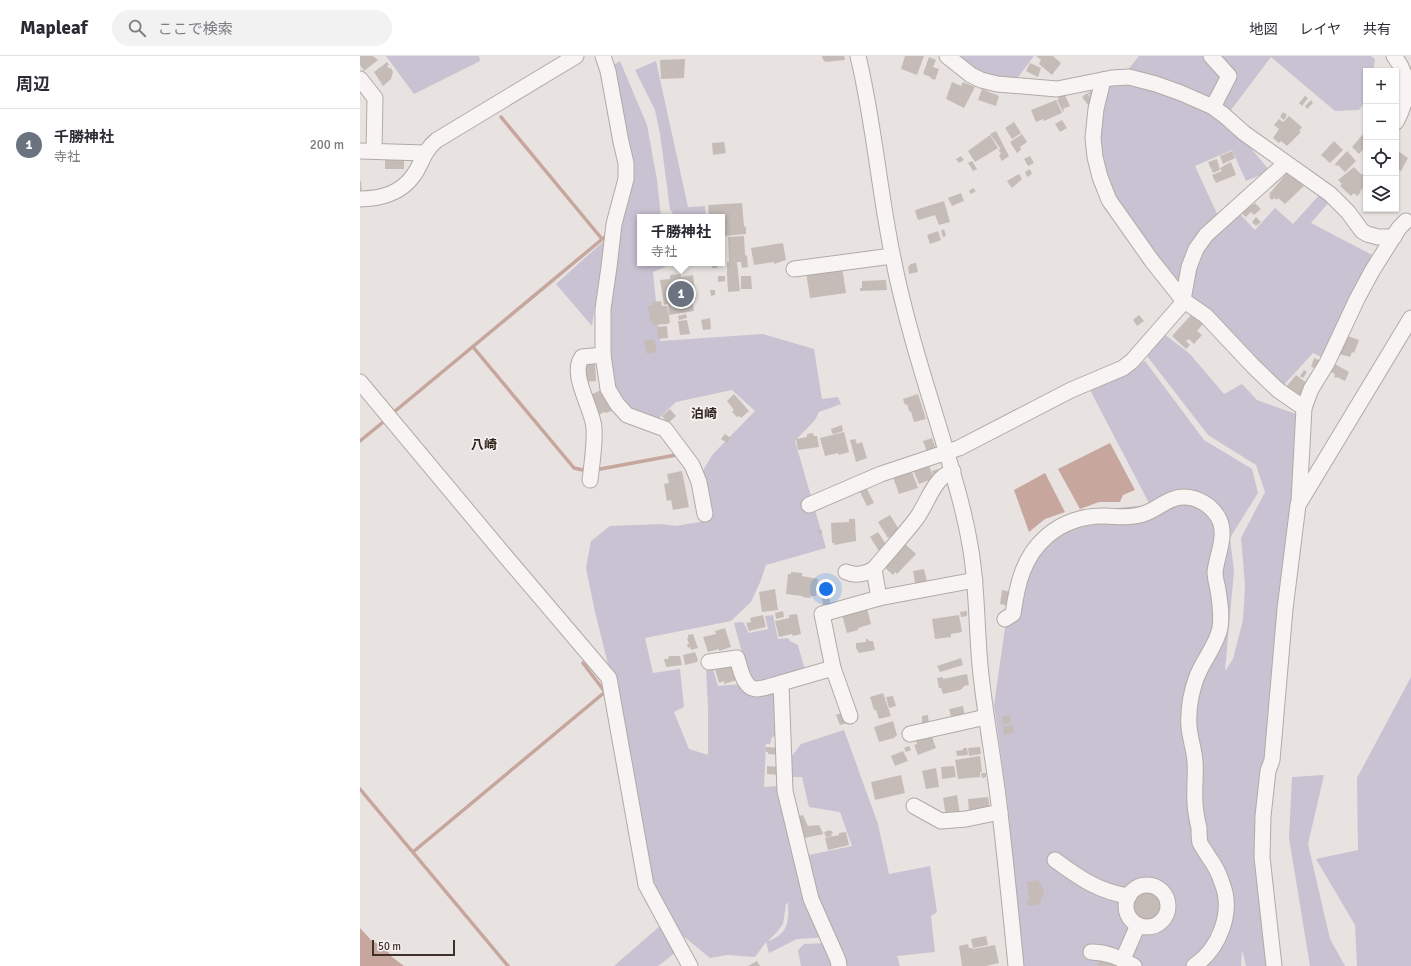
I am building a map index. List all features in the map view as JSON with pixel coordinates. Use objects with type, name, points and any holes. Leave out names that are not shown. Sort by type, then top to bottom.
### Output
[{"type":"street","points":[[360,199],[379,197],[390,194],[401,188],[413,176],[430,146],[576,56]]},
{"type":"street","points":[[603,56],[608,71],[626,163],[626,179],[614,224],[603,309],[603,355],[608,389],[617,404],[627,415],[665,429],[692,465],[699,482],[705,514]]},
{"type":"street","points":[[858,56],[865,82],[892,256],[902,301],[953,472],[971,547],[975,580],[981,672],[1000,812],[1016,966]]},
{"type":"street","points":[[946,56],[976,78],[997,84],[1057,89],[1112,78],[1129,77],[1156,84],[1181,93],[1213,107],[1330,194],[1348,212],[1362,231],[1378,237],[1394,237]]},
{"type":"street","points":[[1211,56],[1229,76],[1213,107]]},
{"type":"street","points":[[1394,56],[1398,59],[1408,74],[1410,90],[1399,116]]},
{"type":"street","points":[[360,79],[375,98],[367,151],[425,153]]},
{"type":"street","points":[[1103,80],[1096,109],[1093,138],[1095,157],[1100,178],[1109,200],[1152,262],[1183,300],[1206,316],[1278,390],[1304,408]]},
{"type":"street","points":[[360,98],[375,98]]},
{"type":"street","points":[[809,505],[881,474],[959,448],[1071,390],[1123,368],[1132,361],[1174,313],[1183,300],[1189,266],[1196,249],[1206,235],[1285,162]]},
{"type":"street","points":[[1274,966],[1262,858],[1263,816],[1268,771],[1272,760],[1285,609],[1298,504],[1304,408],[1311,389],[1326,363],[1372,270],[1400,228],[1409,220]]},
{"type":"street","points":[[794,270],[892,256]]},
{"type":"street","points":[[1298,504],[1411,318]]},
{"type":"street","points":[[590,480],[594,426],[583,395],[579,378],[578,361],[582,357],[603,355]]},
{"type":"street","points":[[360,382],[500,551],[609,678],[641,890],[690,966]]},
{"type":"street","points":[[846,572],[852,575],[868,572],[874,569],[917,518],[929,495],[945,474],[953,472]]},
{"type":"street","points":[[1005,618],[1012,614],[1018,584],[1027,559],[1044,538],[1053,531],[1065,525],[1091,516],[1118,518],[1146,513],[1174,498],[1184,497],[1195,499],[1204,503],[1211,508],[1218,517],[1222,526],[1223,534],[1215,573],[1220,602],[1220,628],[1215,642],[1196,678],[1191,702],[1189,726],[1195,758],[1195,803],[1200,843],[1223,883],[1226,906],[1217,940],[1210,952],[1194,966]]},
{"type":"street","points":[[874,569],[879,598]]},
{"type":"street","points":[[850,716],[833,668],[822,614],[879,598],[975,580]]},
{"type":"street","points":[[709,662],[737,658],[746,683],[756,689],[781,684],[833,668]]},
{"type":"street","points":[[781,684],[785,791],[812,899],[838,960],[839,966]]},
{"type":"street","points":[[910,734],[986,717]]},
{"type":"street","points":[[914,806],[941,821],[966,819],[1000,812]]},
{"type":"street","points":[[1055,860],[1088,883],[1101,890],[1128,896]]},
{"type":"street","points":[[1140,886],[1155,886],[1161,890],[1168,901],[1169,908],[1164,920],[1158,925],[1152,927],[1145,928],[1138,926],[1128,916],[1126,909],[1126,901],[1128,896],[1134,889],[1140,886]]},
{"type":"street","points":[[1091,952],[1101,952],[1129,963],[1138,926]]},
{"type":"shaded area","points":[[386,56],[479,56],[480,61],[414,94]]},
{"type":"shaded area","points":[[952,56],[1034,56],[1016,80],[992,78]]},
{"type":"shaded area","points":[[1139,56],[1371,56],[1375,59],[1374,68],[1363,68],[1363,104],[1359,110],[1335,111],[1271,57],[1228,114],[1126,72]]},
{"type":"shaded area","points":[[620,61],[647,125],[657,180],[661,214],[637,214],[637,266],[668,266],[653,272],[660,341],[763,334],[814,349],[822,399],[838,397],[841,404],[819,412],[815,420],[795,441],[826,548],[766,565],[751,602],[731,621],[645,638],[653,673],[680,669],[684,707],[674,712],[689,749],[708,755],[706,668],[713,669],[718,686],[741,684],[777,689],[779,735],[772,737],[770,744],[766,744],[764,787],[778,786],[825,935],[816,938],[797,939],[769,953],[766,942],[755,957],[727,955],[710,958],[676,930],[652,883],[611,676],[586,568],[591,541],[610,526],[661,524],[676,526],[705,521],[696,482],[713,454],[755,411],[732,390],[676,402],[655,422],[629,413],[614,395],[606,314],[627,187],[611,67]],"holes":[[[788,903],[786,926],[780,935],[768,941],[783,924],[786,904]]]},
{"type":"shaded area","points":[[656,61],[688,207],[705,206],[706,214],[673,214],[670,209],[660,134],[655,110],[635,70]]},
{"type":"shaded area","points":[[1124,79],[1215,112],[1238,133],[1270,171],[1246,181],[1232,150],[1195,166],[1219,218],[1181,290],[1116,206],[1101,169],[1097,135],[1109,83]]},
{"type":"shaded area","points":[[1321,193],[1330,201],[1311,223],[1376,257],[1323,358],[1313,353],[1281,388],[1189,301],[1198,251],[1238,212],[1255,230],[1275,208],[1293,224]]},
{"type":"shaded area","points":[[605,240],[592,326],[556,284]]},
{"type":"shaded area","points":[[1163,333],[1190,354],[1224,394],[1242,384],[1257,400],[1296,414],[1296,498],[1269,757],[1269,966],[1246,966],[1242,950],[1241,966],[1024,966],[1007,799],[994,705],[1012,579],[1036,535],[1063,521],[1092,510],[1150,505],[1090,390],[1145,361],[1204,440],[1252,469],[1258,493],[1230,538],[1234,571],[1225,671],[1233,659],[1243,620],[1245,585],[1241,538],[1265,492],[1256,465],[1208,435],[1147,356]]},
{"type":"shaded area","points":[[1110,443],[1135,490],[1123,495],[1120,502],[1099,502],[1080,509],[1058,469]]},
{"type":"shaded area","points":[[1045,473],[1065,512],[1045,519],[1029,532],[1014,490]]},
{"type":"shaded area","points":[[773,615],[778,639],[788,638],[790,641],[798,645],[805,670],[754,685],[744,660],[734,623],[743,622],[749,633],[768,629],[765,616]]},
{"type":"shaded area","points":[[1411,677],[1411,966],[1357,966],[1355,925],[1316,859],[1358,850],[1357,778]]},
{"type":"shaded area","points":[[844,730],[878,824],[889,874],[930,866],[937,912],[931,916],[935,952],[897,956],[900,966],[843,966],[814,900],[804,856],[852,846],[840,812],[809,807],[802,777],[788,777],[789,760],[801,744]]},
{"type":"shaded area","points":[[1324,775],[1308,844],[1330,939],[1345,966],[1310,966],[1289,838],[1292,777]]},
{"type":"shaded area","points":[[661,925],[675,953],[658,966],[614,966]]},
{"type":"shaded area","points":[[360,928],[371,940],[386,949],[392,957],[404,966],[360,966]]},
{"type":"shaded area","points":[[826,943],[835,966],[801,966],[798,950],[804,944]]},
{"type":"building","points":[[360,56],[373,56],[378,60],[364,71],[360,65]]},
{"type":"building","points":[[822,56],[844,56],[845,60],[825,62]]},
{"type":"building","points":[[905,56],[924,56],[917,75],[901,69]]},
{"type":"building","points":[[1036,56],[1053,56],[1061,63],[1052,75],[1039,64],[1041,60]]},
{"type":"building","points":[[929,57],[936,60],[933,67],[939,69],[935,80],[923,74]]},
{"type":"building","points":[[685,59],[684,78],[661,79],[660,60]]},
{"type":"building","points":[[387,62],[389,65],[387,66],[391,68],[393,72],[391,79],[383,86],[374,72]]},
{"type":"building","points":[[1030,63],[1041,68],[1038,77],[1026,71]]},
{"type":"building","points":[[952,82],[961,86],[963,82],[975,87],[964,108],[946,99]]},
{"type":"building","points":[[982,89],[999,96],[996,106],[978,100]]},
{"type":"building","points":[[1093,90],[1096,95],[1091,98],[1088,93]]},
{"type":"building","points":[[1064,93],[1070,106],[1063,109],[1063,112],[1057,100],[1059,99],[1058,96]]},
{"type":"building","points":[[1087,93],[1093,102],[1088,105],[1082,97]]},
{"type":"building","points":[[1305,96],[1308,98],[1302,106],[1299,103]]},
{"type":"building","points":[[1056,100],[1062,113],[1044,121],[1043,119],[1036,122],[1031,110]]},
{"type":"building","points":[[1311,100],[1313,103],[1307,109],[1305,106]]},
{"type":"building","points":[[1283,112],[1287,115],[1284,120],[1280,117]]},
{"type":"building","points":[[1289,116],[1302,127],[1299,131],[1301,132],[1287,146],[1281,141],[1279,143],[1273,138],[1279,129],[1274,125],[1279,119],[1283,122]]},
{"type":"building","points":[[1062,120],[1067,128],[1060,132],[1055,124]]},
{"type":"building","points":[[1014,122],[1021,133],[1012,139],[1005,128]]},
{"type":"building","points":[[996,131],[1009,156],[1002,161],[999,156],[1001,153],[999,151],[1000,148],[990,134]]},
{"type":"building","points":[[1022,134],[1027,142],[1020,147],[1021,150],[1017,153],[1010,142]]},
{"type":"building","points":[[1363,134],[1363,149],[1359,154],[1352,147]]},
{"type":"building","points":[[990,135],[998,148],[975,162],[968,151]]},
{"type":"building","points":[[1334,141],[1343,150],[1330,163],[1321,155]]},
{"type":"building","points":[[724,142],[726,153],[713,155],[712,143]]},
{"type":"building","points":[[1232,151],[1235,158],[1223,164],[1220,156]]},
{"type":"building","points":[[1347,151],[1356,161],[1345,172],[1335,164]]},
{"type":"building","points":[[1399,152],[1408,158],[1401,171],[1399,170]]},
{"type":"building","points":[[961,156],[964,160],[959,163],[956,159]]},
{"type":"building","points":[[1030,156],[1034,163],[1028,166],[1024,159]]},
{"type":"building","points":[[387,158],[404,160],[404,169],[385,169],[385,160]]},
{"type":"building","points":[[1217,159],[1220,170],[1213,173],[1208,162]]},
{"type":"building","points":[[972,161],[977,169],[973,171],[968,163]]},
{"type":"building","points":[[1231,162],[1236,175],[1216,183],[1212,175],[1222,171],[1220,168]]},
{"type":"building","points":[[1354,167],[1362,175],[1363,173],[1363,188],[1357,196],[1354,193],[1351,196],[1340,186],[1342,184],[1338,180]]},
{"type":"building","points":[[1030,169],[1032,174],[1027,177],[1025,172]]},
{"type":"building","points":[[1287,173],[1304,186],[1285,204],[1278,198],[1277,200],[1274,198],[1272,200],[1269,197],[1271,195],[1269,194]]},
{"type":"building","points":[[1019,174],[1022,179],[1012,188],[1007,181]]},
{"type":"building","points":[[361,181],[362,193],[360,193]]},
{"type":"building","points":[[973,188],[976,191],[971,194],[969,191]]},
{"type":"building","points":[[961,193],[964,201],[952,206],[948,198]]},
{"type":"building","points":[[944,201],[950,222],[939,225],[935,215],[919,220],[917,218],[915,210]]},
{"type":"building","points":[[1251,202],[1253,205],[1255,203],[1261,209],[1254,215],[1251,212],[1246,217],[1242,214]]},
{"type":"building","points":[[742,203],[746,234],[725,236],[725,214],[709,214],[708,205]]},
{"type":"building","points":[[1256,217],[1261,222],[1256,226],[1252,222]]},
{"type":"building","points":[[944,229],[946,236],[943,237],[941,231]]},
{"type":"building","points":[[938,231],[941,240],[930,244],[927,235]]},
{"type":"building","points":[[744,236],[745,255],[747,256],[748,267],[742,268],[741,262],[737,262],[740,291],[728,292],[728,237]]},
{"type":"building","points":[[783,243],[786,260],[774,264],[774,262],[754,265],[751,248]]},
{"type":"building","points":[[916,263],[918,272],[909,274],[908,266]]},
{"type":"building","points":[[842,267],[846,293],[810,298],[806,272]]},
{"type":"building","points":[[681,274],[681,277],[693,275],[696,299],[692,300],[694,311],[669,315],[668,304],[664,305],[660,280],[670,279],[670,275]]},
{"type":"building","points":[[718,276],[725,276],[725,281],[718,282]]},
{"type":"building","points":[[741,276],[751,276],[752,289],[741,289]]},
{"type":"building","points":[[886,280],[887,290],[860,291],[860,288],[862,288],[862,281]]},
{"type":"building","points":[[710,290],[715,290],[715,295],[711,296]]},
{"type":"building","points":[[661,301],[662,306],[667,306],[670,322],[668,324],[652,325],[648,306],[653,305],[652,302]]},
{"type":"building","points":[[686,314],[687,318],[679,320],[678,316]]},
{"type":"building","points":[[1192,314],[1203,324],[1197,331],[1202,335],[1194,344],[1189,339],[1186,341],[1190,345],[1186,349],[1172,336]]},
{"type":"building","points":[[1139,315],[1144,321],[1137,326],[1133,320]]},
{"type":"building","points":[[710,318],[711,329],[703,330],[701,320]]},
{"type":"building","points":[[687,320],[690,334],[680,335],[678,321]]},
{"type":"building","points":[[667,326],[668,338],[658,339],[657,327]]},
{"type":"building","points":[[1345,335],[1359,340],[1354,353],[1352,352],[1350,357],[1339,354]]},
{"type":"building","points":[[654,339],[657,352],[647,354],[644,341]]},
{"type":"building","points":[[1314,358],[1321,361],[1318,369],[1311,367]]},
{"type":"building","points":[[595,362],[596,381],[585,382],[583,363]]},
{"type":"building","points":[[1333,363],[1349,372],[1345,381],[1334,377],[1335,374],[1329,371]]},
{"type":"building","points":[[1304,370],[1307,372],[1303,378],[1300,376]]},
{"type":"building","points":[[1296,375],[1307,383],[1306,388],[1300,397],[1286,387]]},
{"type":"building","points":[[603,389],[612,411],[604,412],[599,415],[594,403],[588,396]]},
{"type":"building","points":[[734,394],[749,411],[741,418],[739,416],[737,417],[732,412],[734,410],[727,401]]},
{"type":"building","points":[[918,394],[926,419],[914,422],[911,412],[909,411],[907,404],[905,405],[903,399]]},
{"type":"building","points":[[670,409],[676,416],[668,423],[662,416]]},
{"type":"building","points":[[842,425],[843,431],[834,434],[832,433],[831,429]]},
{"type":"building","points":[[844,432],[849,452],[839,455],[838,453],[825,456],[820,438]]},
{"type":"building","points":[[813,433],[814,436],[817,436],[819,447],[798,450],[796,439],[807,437],[807,434]]},
{"type":"building","points":[[725,434],[731,438],[727,443],[721,439]]},
{"type":"building","points":[[932,438],[936,449],[927,452],[923,441]]},
{"type":"building","points":[[855,439],[857,444],[862,442],[867,458],[856,462],[850,440]]},
{"type":"building","points":[[928,463],[934,478],[919,484],[913,469]]},
{"type":"building","points":[[938,469],[940,474],[934,476],[932,471]]},
{"type":"building","points":[[909,470],[910,473],[912,472],[918,488],[899,494],[893,477]]},
{"type":"building","points":[[682,471],[689,507],[673,510],[671,500],[667,501],[664,484],[669,483],[667,474]]},
{"type":"building","points":[[866,487],[874,503],[867,506],[859,490]]},
{"type":"building","points":[[890,515],[900,531],[888,538],[878,522]]},
{"type":"building","points":[[849,519],[855,519],[856,541],[834,545],[834,543],[832,543],[831,523],[849,522]]},
{"type":"building","points":[[818,530],[822,530],[822,534],[818,533]]},
{"type":"building","points":[[878,532],[887,546],[879,551],[870,537]]},
{"type":"building","points":[[905,544],[916,554],[897,574],[895,572],[893,575],[883,566]]},
{"type":"building","points":[[924,569],[928,586],[916,588],[913,571]]},
{"type":"building","points":[[791,572],[802,573],[802,576],[818,579],[816,596],[811,596],[811,598],[786,594],[788,574],[791,574]]},
{"type":"building","points":[[775,589],[778,610],[762,612],[759,592]]},
{"type":"building","points":[[828,590],[831,606],[824,608],[820,592]]},
{"type":"building","points":[[1002,590],[1012,592],[1010,606],[1000,604]]},
{"type":"building","points":[[867,608],[871,624],[847,633],[842,615]]},
{"type":"building","points":[[783,611],[784,617],[776,619],[775,613]]},
{"type":"building","points":[[967,611],[967,616],[961,617],[960,612]]},
{"type":"building","points":[[797,614],[801,634],[793,636],[792,634],[779,637],[775,621],[789,618],[789,615]]},
{"type":"building","points":[[763,615],[766,627],[749,631],[746,623],[751,622],[750,618]]},
{"type":"building","points":[[959,615],[962,632],[951,634],[951,637],[935,639],[932,619]]},
{"type":"building","points":[[725,628],[731,647],[719,651],[719,649],[708,652],[703,637],[716,634],[715,631]]},
{"type":"building","points":[[693,634],[698,648],[691,650],[690,647],[688,648],[687,644],[689,644],[687,638],[688,635]]},
{"type":"building","points":[[866,639],[873,641],[875,650],[859,653],[856,648],[856,643],[866,642]]},
{"type":"building","points":[[695,652],[698,660],[697,662],[685,665],[683,655]]},
{"type":"building","points":[[669,656],[680,656],[682,665],[666,667],[664,659],[668,659]]},
{"type":"building","points":[[961,658],[963,665],[940,672],[937,666]]},
{"type":"building","points":[[732,664],[737,680],[724,684],[724,681],[719,683],[715,669]]},
{"type":"building","points":[[967,674],[969,685],[964,686],[960,690],[943,694],[941,688],[939,688],[937,678],[943,677],[943,679]]},
{"type":"building","points":[[883,693],[891,716],[879,719],[876,710],[874,710],[870,697]]},
{"type":"building","points":[[893,696],[896,706],[889,708],[886,697]]},
{"type":"building","points":[[963,706],[965,717],[952,720],[949,709]]},
{"type":"building","points":[[844,712],[844,717],[847,723],[840,725],[836,715]]},
{"type":"building","points":[[928,715],[929,724],[922,724],[922,716]]},
{"type":"building","points":[[1010,715],[1011,723],[1003,725],[1002,716]]},
{"type":"building","points":[[893,721],[897,735],[894,738],[879,742],[874,727]]},
{"type":"building","points":[[1013,725],[1015,733],[1004,735],[1003,727]]},
{"type":"building","points":[[931,734],[936,748],[918,755],[914,745],[917,744],[916,740]]},
{"type":"building","points":[[909,746],[911,750],[906,752],[904,748]]},
{"type":"building","points":[[766,747],[780,748],[780,755],[768,754],[768,752],[766,752]]},
{"type":"building","points":[[980,747],[981,754],[969,756],[968,748]]},
{"type":"building","points":[[963,748],[967,748],[968,755],[957,756],[956,751],[963,750]]},
{"type":"building","points":[[903,751],[908,761],[895,766],[891,756]]},
{"type":"building","points":[[980,756],[982,772],[980,772],[980,777],[958,779],[955,760]]},
{"type":"building","points":[[767,766],[780,767],[780,775],[767,774]]},
{"type":"building","points":[[954,766],[956,777],[942,779],[941,767]]},
{"type":"building","points":[[936,768],[939,787],[926,789],[922,771]]},
{"type":"building","points":[[981,773],[986,773],[986,777],[982,778]]},
{"type":"building","points":[[901,775],[905,793],[875,800],[871,782]]},
{"type":"building","points":[[957,795],[960,814],[946,816],[943,798]]},
{"type":"building","points":[[988,797],[990,809],[969,812],[968,799]]},
{"type":"building","points":[[803,815],[808,826],[819,825],[823,834],[800,839],[795,817]]},
{"type":"building","points":[[830,830],[833,833],[831,834],[832,836],[826,837],[824,832]]},
{"type":"building","points":[[846,832],[849,845],[828,850],[825,838]]},
{"type":"building","points":[[1039,880],[1039,883],[1043,888],[1044,895],[1040,902],[1041,904],[1029,906],[1026,904],[1029,900],[1027,882]]},
{"type":"building","points":[[1147,891],[1159,895],[1163,907],[1158,918],[1146,922],[1135,917],[1131,906],[1136,895]]},
{"type":"building","points":[[986,936],[988,945],[973,948],[971,939]]},
{"type":"building","points":[[968,944],[969,948],[973,949],[995,945],[999,963],[986,966],[962,966],[959,946]]},
{"type":"building","points":[[1101,956],[1123,966],[1097,966]]},
{"type":"building","points":[[757,961],[760,966],[748,966]]},
{"type":"waterway","points":[[501,117],[602,239]]},
{"type":"waterway","points":[[394,412],[606,236]]},
{"type":"waterway","points":[[473,347],[574,468],[583,470]]},
{"type":"waterway","points":[[360,441],[382,423]]},
{"type":"waterway","points":[[595,470],[676,455]]},
{"type":"waterway","points":[[413,852],[605,692],[583,663]]},
{"type":"waterway","points":[[360,789],[508,966]]},
{"type":"place","name":"千勝神社","points":[[681,294]]},
{"type":"district","name":"泊崎","points":[[704,413]]},
{"type":"district","name":"八崎","points":[[484,444]]}]
